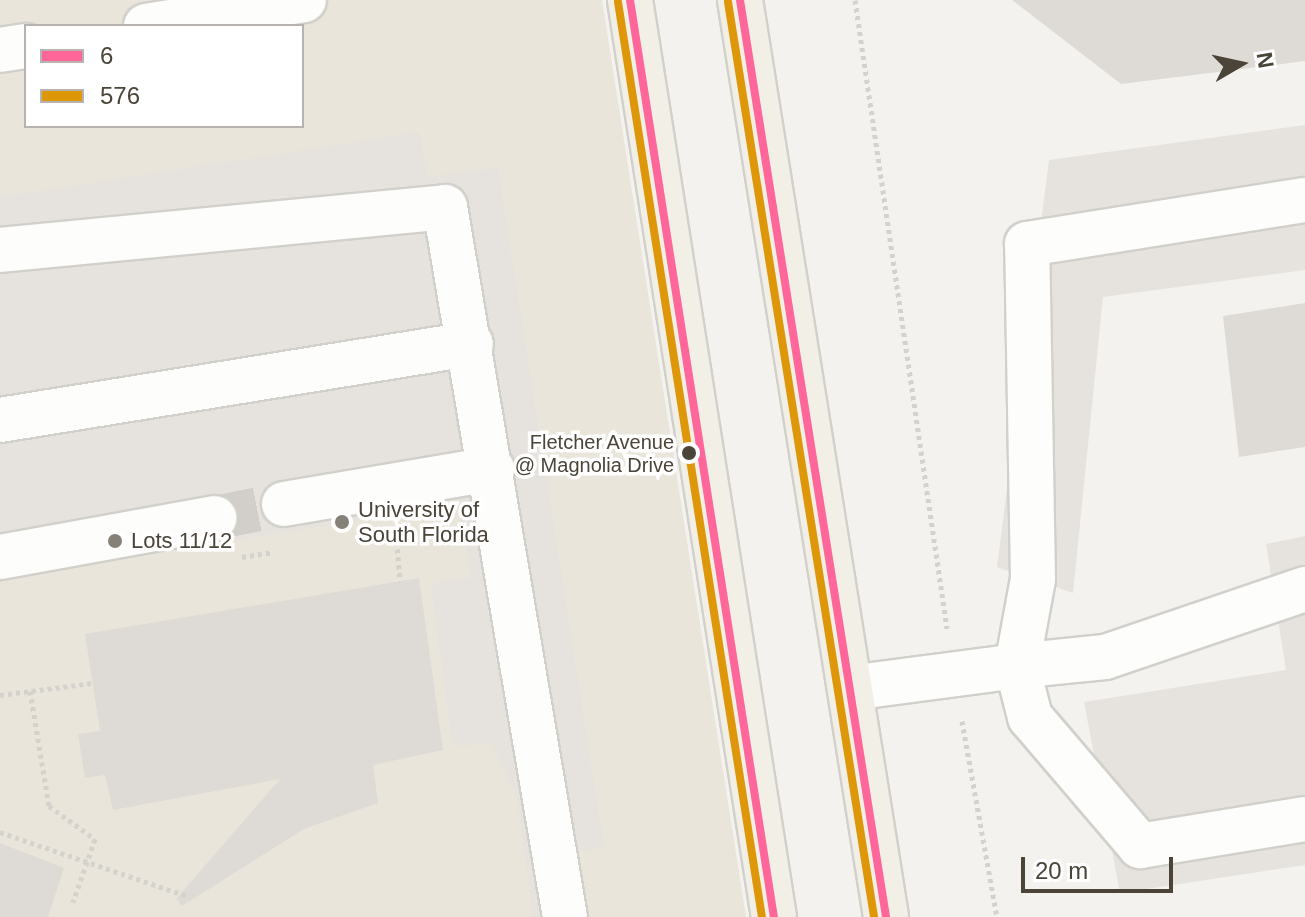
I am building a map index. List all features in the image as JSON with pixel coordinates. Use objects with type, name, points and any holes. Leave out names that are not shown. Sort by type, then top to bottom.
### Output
[{"type":"main road","points":[[630,0],[774,917]]},
{"type":"main road","points":[[740,0],[886,917]]},
{"type":"street","points":[[158,24],[304,0]]},
{"type":"street","points":[[0,50],[24,46]]},
{"type":"street","points":[[1305,200],[1027,244],[1033,579],[1017,666],[1030,717],[1140,846],[1305,819]]},
{"type":"street","points":[[0,250],[445,207],[471,344],[565,917]]},
{"type":"street","points":[[0,420],[471,344]]},
{"type":"street","points":[[284,504],[492,469]]},
{"type":"street","points":[[0,557],[214,518]]},
{"type":"street","points":[[850,688],[1105,657],[1305,589]]},
{"type":"path","points":[[855,0],[954,675],[997,917]]},
{"type":"path","points":[[0,695],[93,683]]},
{"type":"path","points":[[30,691],[49,806],[95,839],[73,902]]},
{"type":"path","points":[[0,832],[187,896]]},
{"type":"shaded area","name":"University of South Florida","points":[[0,0],[602,0],[746,917],[0,917]]},
{"type":"shaded area","points":[[1305,125],[1305,270],[1103,297],[1073,593],[997,567],[1049,160]]},
{"type":"shaded area","name":"Lots 11/12","points":[[420,132],[427,177],[498,168],[604,846],[577,853],[584,917],[533,917],[517,797],[492,744],[452,746],[431,584],[471,577],[458,506],[0,575],[0,197]]},
{"type":"shaded area","points":[[1305,536],[1305,865],[1120,893],[1084,702],[1286,670],[1266,544]]},
{"type":"building","points":[[1012,0],[1305,0],[1305,61],[1121,84]]},
{"type":"building","points":[[1305,303],[1305,447],[1239,457],[1223,316]]},
{"type":"building","points":[[419,578],[443,750],[373,765],[378,803],[304,829],[182,906],[176,899],[280,779],[113,810],[105,775],[85,778],[78,734],[100,731],[85,634]]},
{"type":"building","points":[[0,843],[64,868],[48,917],[0,917]]},
{"type":"tunnel","points":[[214,518],[284,504]]},
{"type":"transit line","name":"6","points":[[630,0],[774,917]]},
{"type":"transit line","name":"6","points":[[740,0],[886,917]]},
{"type":"transit line","name":"576","points":[[618,2],[762,917]]},
{"type":"transit line","name":"576","points":[[728,2],[874,917]]},
{"type":"place","name":"Fletcher Avenue @ Magnolia Drive","points":[[689,453]]},
{"type":"place","name":"University of South Florida","points":[[342,522]]},
{"type":"place","name":"Lots 11/12","points":[[115,541]]}]
